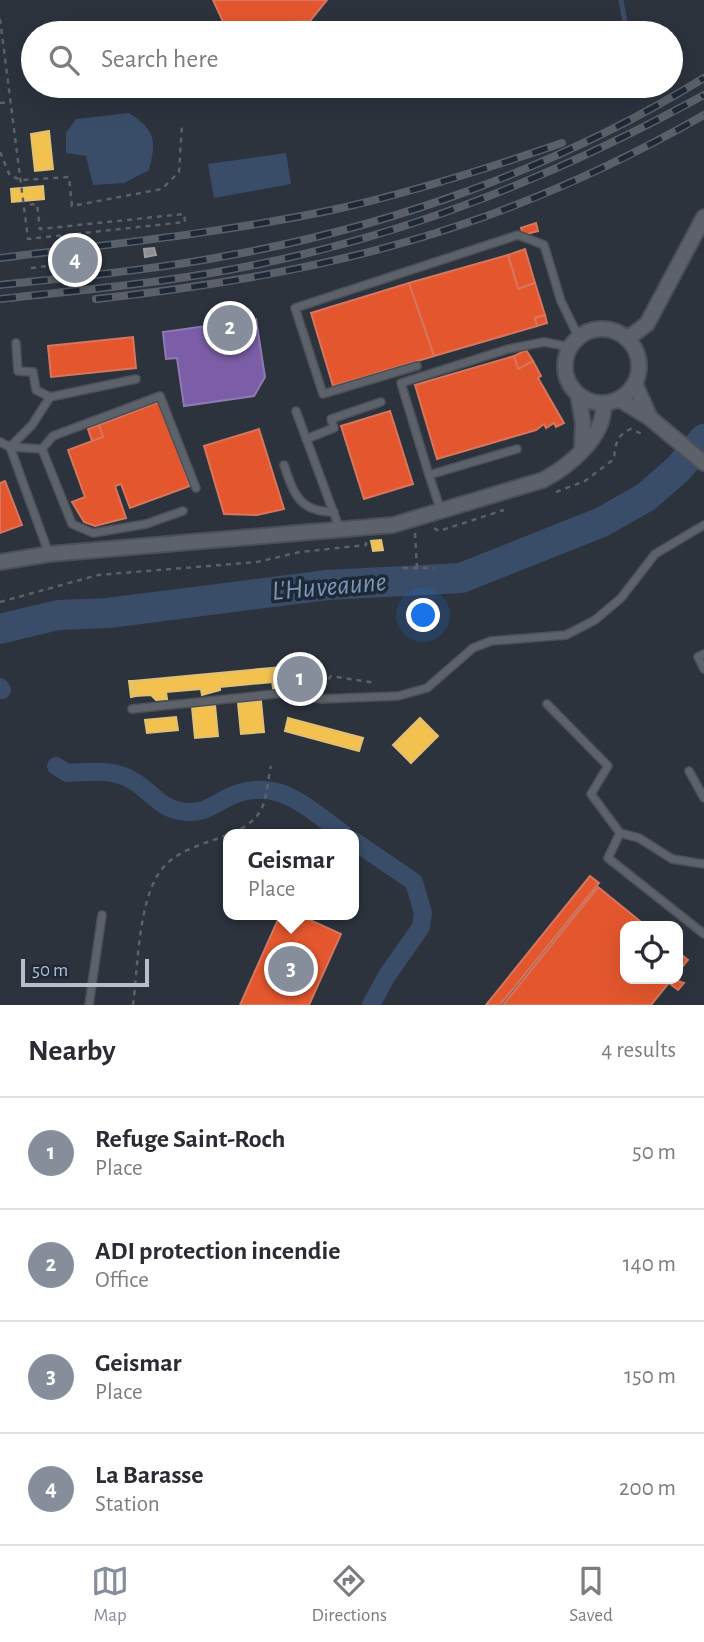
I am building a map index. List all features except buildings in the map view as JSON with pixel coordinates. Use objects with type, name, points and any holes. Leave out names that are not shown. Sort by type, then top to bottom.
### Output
[{"type":"street","points":[[627,339],[647,324],[704,217]]},
{"type":"street","points":[[582,448],[583,424],[578,394],[566,372],[575,342],[598,329],[608,330],[627,339],[639,360],[635,384],[650,418]]},
{"type":"street","points":[[578,394],[603,403],[619,399],[635,384]]},
{"type":"street","points":[[619,399],[650,418],[704,463]]},
{"type":"street","points":[[0,562],[49,554],[393,526],[543,480],[564,469],[592,439],[604,414],[603,403]]},
{"type":"lane","points":[[417,366],[323,394],[295,308],[518,235],[544,245],[575,342],[544,342],[508,349],[401,383],[440,511]]},
{"type":"lane","points":[[16,343],[18,371],[33,372],[36,390],[50,397],[136,379]]},
{"type":"lane","points":[[42,449],[53,436],[160,396],[196,488]]},
{"type":"lane","points":[[10,447],[32,425],[50,397]]},
{"type":"lane","points":[[306,439],[334,428],[331,419],[381,402]]},
{"type":"lane","points":[[296,411],[340,530]]},
{"type":"lane","points":[[0,442],[10,447],[42,449]]},
{"type":"lane","points":[[10,447],[49,554]]},
{"type":"lane","points":[[42,449],[72,524],[93,533],[146,524],[183,511]]},
{"type":"lane","points":[[429,475],[517,449]]},
{"type":"lane","points":[[284,465],[297,500],[319,512],[334,512]]},
{"type":"lane","points":[[132,709],[284,693],[321,699],[398,695],[427,688],[473,648],[491,641],[566,635],[595,620],[621,598],[655,554],[704,525]]},
{"type":"lane","points":[[704,654],[698,657],[704,670]]},
{"type":"lane","points":[[547,704],[608,766],[591,794],[620,833],[639,838],[672,859],[704,864]]},
{"type":"lane","points":[[689,771],[704,798]]},
{"type":"lane","points":[[620,833],[608,858],[704,934]]},
{"type":"lane","points":[[89,1005],[102,915]]},
{"type":"path","points":[[0,19],[28,239],[185,222],[184,214],[40,229],[37,204],[24,205]]},
{"type":"path","points":[[0,103],[11,102]]},
{"type":"path","points":[[0,152],[10,176],[22,180],[69,177],[72,206],[162,190],[179,172],[182,124]]},
{"type":"path","points":[[31,268],[66,264]]},
{"type":"path","points":[[414,528],[417,568]]},
{"type":"path","points":[[402,568],[434,568]]},
{"type":"path","points":[[315,689],[322,687],[331,676],[383,684]]},
{"type":"path","points":[[233,829],[250,822],[258,815],[265,798],[271,766]]},
{"type":"path","points":[[133,1005],[146,904],[159,873],[188,848],[223,833]]},
{"type":"water","points":[[129,113],[144,125],[152,137],[153,151],[149,170],[124,183],[93,185],[86,156],[66,153],[66,133],[76,119]]},
{"type":"water","points":[[286,153],[291,184],[214,198],[208,164]]},
{"type":"waterway","points":[[621,0],[625,21]]},
{"type":"waterway","name":"L'Huveaune","points":[[0,629],[58,615],[108,613],[327,585],[461,578],[602,522],[646,497],[678,469],[704,439]]},
{"type":"waterway","points":[[56,766],[67,773],[102,772],[119,775],[135,782],[167,807],[187,812],[203,810],[243,792],[274,791],[302,804],[337,829]]},
{"type":"waterway","points":[[359,844],[414,882],[423,913],[421,927],[386,977],[371,1005]]},
{"type":"railway","points":[[683,90],[704,78]]},
{"type":"railway","points":[[0,299],[231,270],[380,234],[490,196],[544,173],[704,95]]},
{"type":"railway","points":[[0,285],[198,261],[351,228],[412,210],[533,166],[592,139],[670,98]]},
{"type":"railway","points":[[96,299],[258,276],[410,241],[484,217],[557,188],[630,155],[704,115]]},
{"type":"railway","points":[[0,258],[208,232],[332,210],[448,180],[562,143]]},
{"type":"place","name":"La Barasse","points":[[75,260]]},
{"type":"place","name":"ADI protection incendie","points":[[230,328]]},
{"type":"place","name":"Refuge Saint-Roch","points":[[300,679]]},
{"type":"place","name":"Geismar","points":[[291,969]]}]
